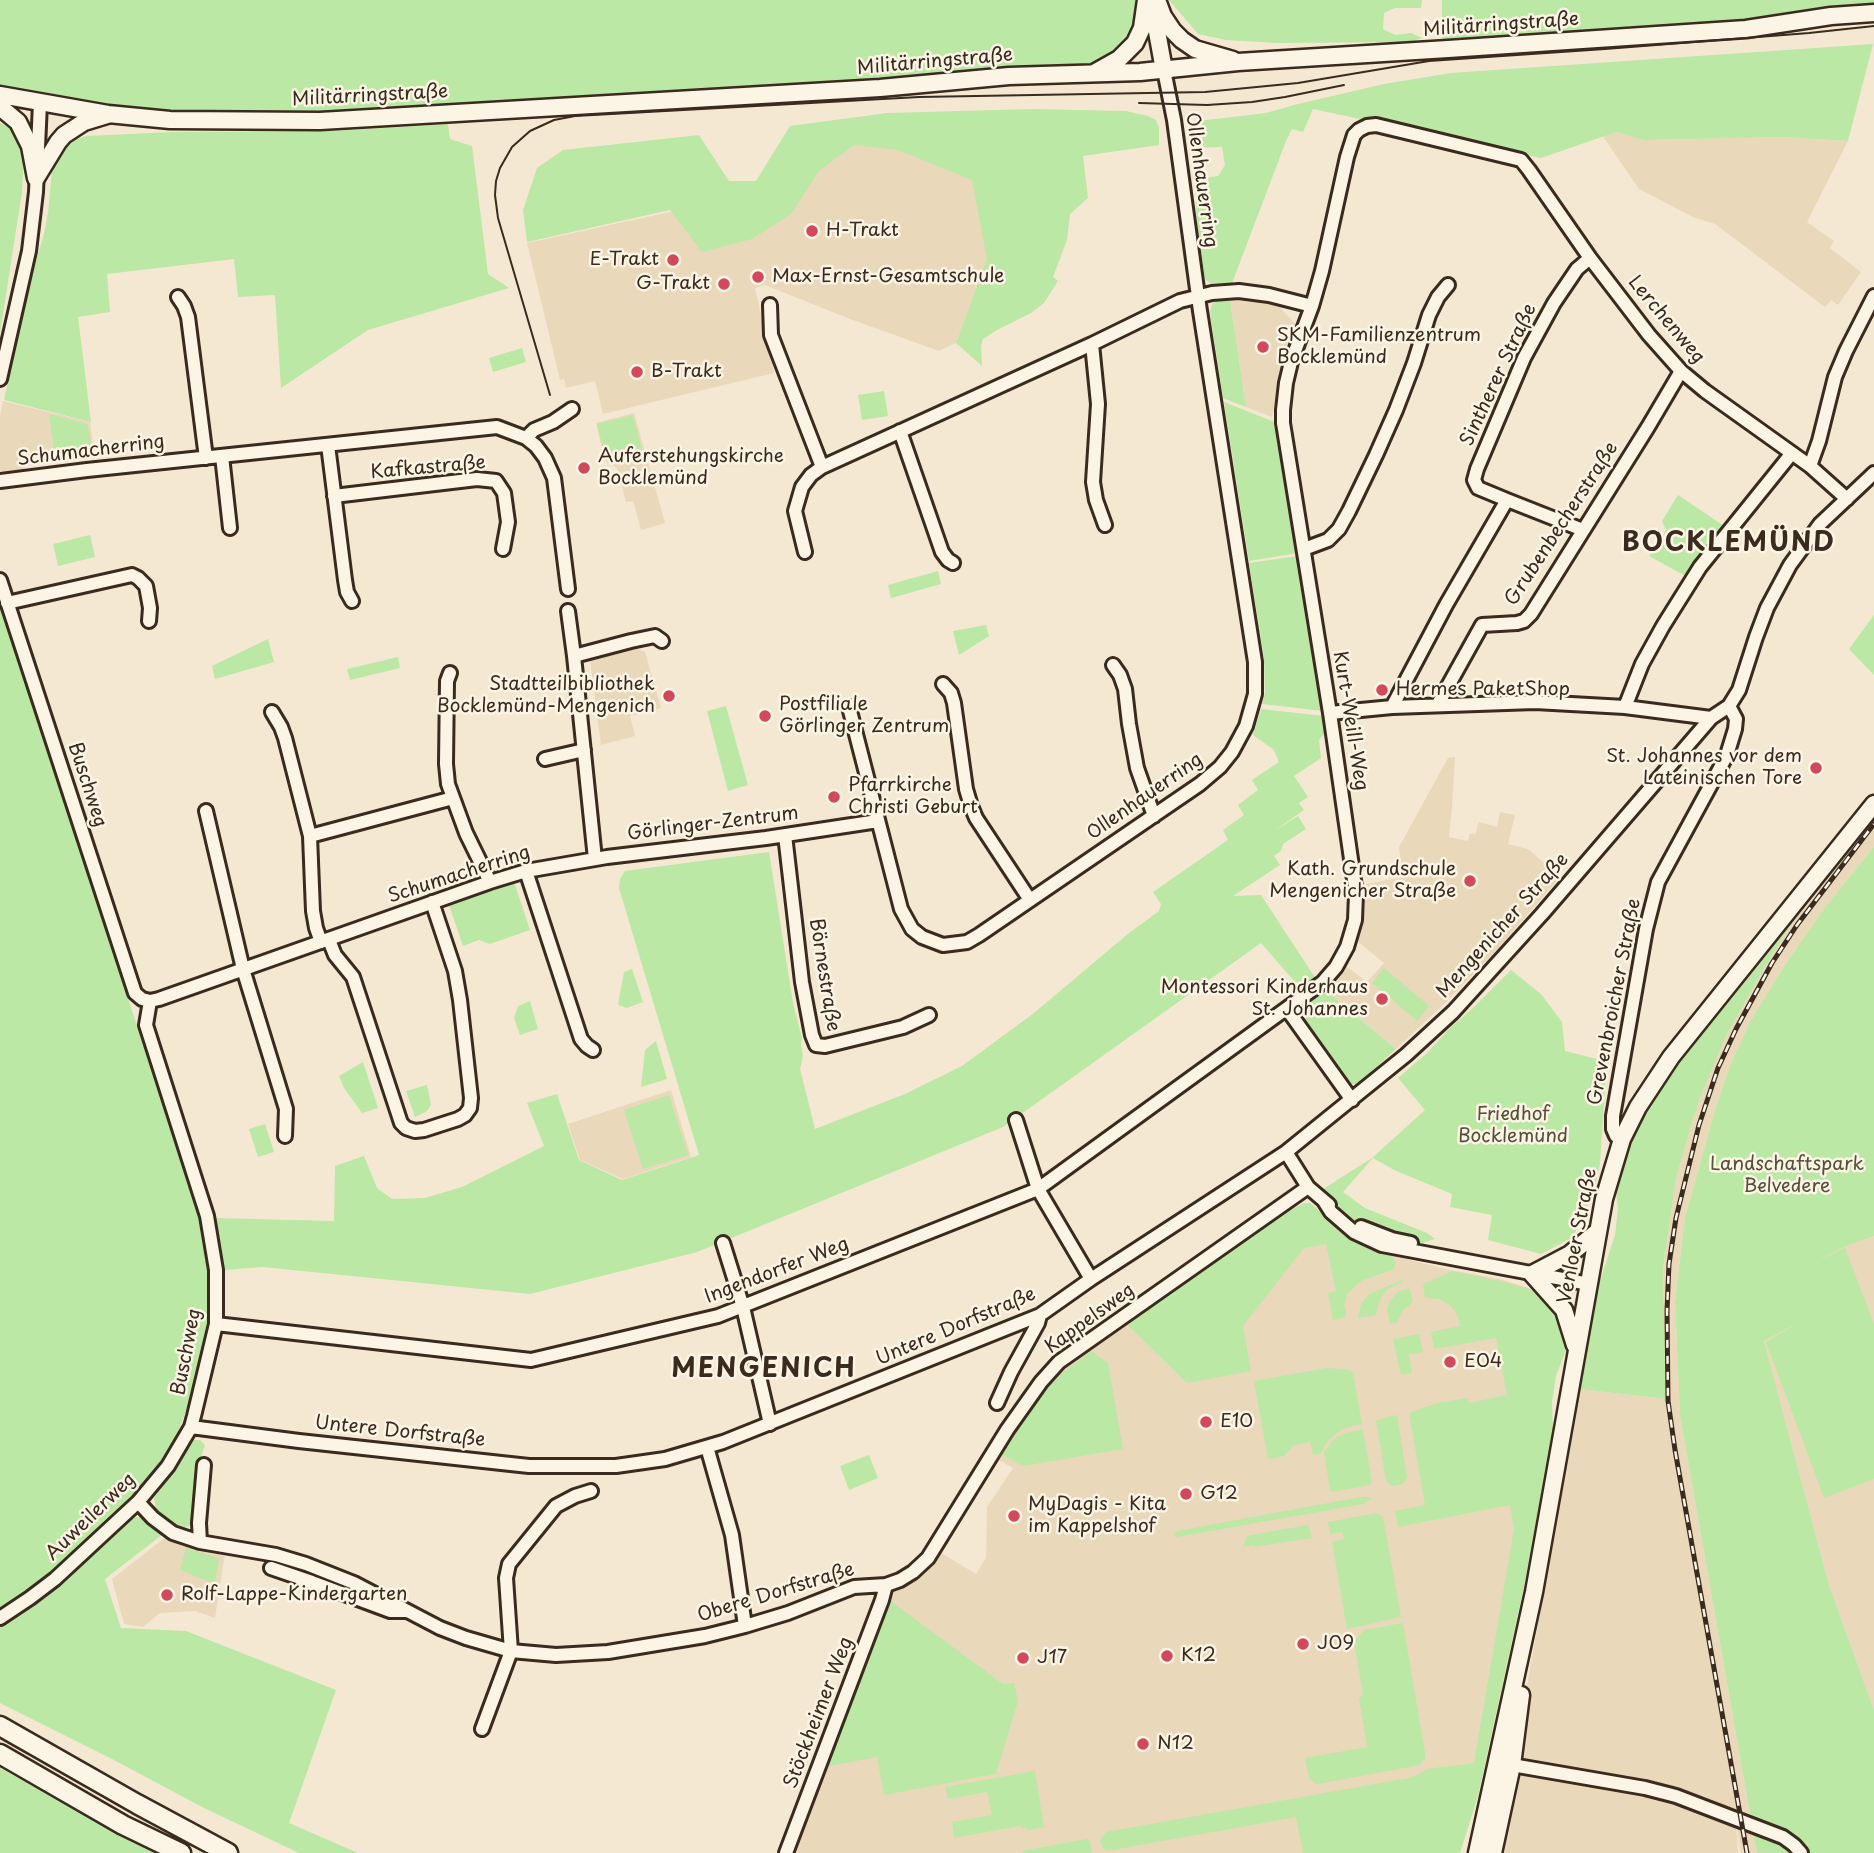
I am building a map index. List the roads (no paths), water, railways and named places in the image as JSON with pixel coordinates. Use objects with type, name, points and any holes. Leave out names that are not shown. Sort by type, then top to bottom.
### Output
[{"type":"highway","points":[[0,1726],[229,1853]]},
{"type":"highway","points":[[0,1754],[123,1825],[181,1853]]},
{"type":"main road","points":[[1092,74],[1119,58],[1135,43],[1142,28],[1146,0]]},
{"type":"main road","points":[[1151,0],[1164,70]]},
{"type":"main road","points":[[1157,0],[1163,16],[1182,40],[1195,49],[1238,62]]},
{"type":"main road","name":"Militärringstraße","points":[[0,95],[108,114],[170,120],[320,121],[867,89],[1009,76],[1164,70],[1238,62],[1654,36],[1746,29],[1831,16],[1874,13]]},
{"type":"main road","points":[[0,107],[18,122],[30,146],[36,178]]},
{"type":"main road","points":[[36,178],[64,135],[84,122],[108,114]]},
{"type":"main road","name":"Venloer Straße","points":[[1493,1853],[1504,1764],[1597,1232],[1622,1139],[1638,1107],[1671,1057],[1874,804]]},
{"type":"main road","points":[[1577,1351],[1564,1310],[1532,1274],[1570,1255],[1597,1232]]},
{"type":"main road","name":"Venloer Straße","points":[[1477,1853],[1486,1815],[1504,1764]]},
{"type":"street","name":"Ollenhauerring","points":[[849,707],[901,909],[912,929],[922,937],[943,945],[967,942],[1200,784],[1220,767],[1232,752],[1247,724],[1255,694],[1255,662],[1198,296],[1174,120],[1164,70]]},
{"type":"street","points":[[0,379],[29,251],[36,192],[40,103]]},
{"type":"street","name":"Kurt-Weill-Weg","points":[[1287,1009],[1324,982],[1336,967],[1347,947],[1355,920],[1356,894],[1283,410],[1289,373],[1312,306],[1347,157],[1354,135],[1367,126],[1377,125],[1521,160]]},
{"type":"street","name":"Lerchenweg","points":[[1521,160],[1590,258],[1649,335],[1681,371],[1810,466],[1847,499]]},
{"type":"street","name":"Sintherer Straße","points":[[1583,530],[1478,488],[1474,480],[1524,358],[1554,303],[1577,269],[1590,258]]},
{"type":"street","points":[[1304,549],[1328,540],[1339,529],[1349,511],[1396,410],[1429,315],[1448,285]]},
{"type":"street","points":[[805,552],[795,511],[802,487],[811,475],[822,467],[1167,307],[1198,296],[1250,292],[1312,306]]},
{"type":"street","points":[[1810,466],[1835,377],[1874,296]]},
{"type":"street","points":[[178,297],[188,317],[206,458]]},
{"type":"street","points":[[770,305],[771,335],[822,467]]},
{"type":"street","points":[[1092,344],[1097,380],[1098,421],[1093,482],[1105,525]]},
{"type":"street","name":"Grubenbecherstraße","points":[[1438,704],[1482,625],[1517,623],[1524,621],[1531,614],[1681,371]]},
{"type":"street","points":[[568,589],[554,478],[545,458],[526,438],[534,430],[553,422],[572,409]]},
{"type":"street","name":"Schumacherring","points":[[0,481],[497,427],[526,438]]},
{"type":"street","points":[[901,431],[942,552],[953,563]]},
{"type":"street","points":[[328,445],[345,580],[352,601]]},
{"type":"street","points":[[1625,706],[1642,664],[1700,567],[1792,453]]},
{"type":"street","points":[[222,456],[230,528]]},
{"type":"street","points":[[1729,706],[1739,690],[1756,637],[1778,585],[1809,537],[1874,473]]},
{"type":"street","name":"Kafkastraße","points":[[334,496],[477,480],[496,481],[504,493],[508,522],[503,549]]},
{"type":"street","points":[[1392,707],[1446,605],[1507,500]]},
{"type":"street","points":[[7,603],[132,575],[146,586],[150,608],[149,621]]},
{"type":"street","name":"Buschweg","points":[[0,580],[135,993],[146,1000],[146,1025],[209,1227],[216,1270],[216,1324],[191,1427]]},
{"type":"street","points":[[568,611],[595,859]]},
{"type":"street","points":[[574,656],[655,636],[662,641]]},
{"type":"street","points":[[1113,665],[1125,689],[1137,768],[1154,816]]},
{"type":"street","points":[[450,673],[447,681],[448,784],[490,882]]},
{"type":"street","points":[[943,684],[951,693],[954,703],[965,789],[971,806],[976,818],[1030,900]]},
{"type":"street","points":[[1330,713],[1438,704],[1535,702],[1625,706],[1711,718]]},
{"type":"street","name":"Mengenicher Straße","points":[[1286,1152],[1408,1054],[1471,993],[1711,718],[1729,706]]},
{"type":"street","name":"Grevenbroicher Straße","points":[[1622,1139],[1616,1136],[1613,1129],[1613,1116],[1646,929],[1658,882],[1727,755],[1736,719],[1729,706]]},
{"type":"street","points":[[272,712],[285,738],[310,835],[316,928],[353,977],[401,1123],[415,1131],[465,1115],[470,1108],[471,1098],[460,1000],[454,971],[432,902]]},
{"type":"street","points":[[545,759],[584,750]]},
{"type":"street","points":[[310,835],[453,798]]},
{"type":"street","points":[[206,811],[243,969],[286,1109],[285,1136]]},
{"type":"street","name":"Görlinger-Zentrum","points":[[595,859],[878,821]]},
{"type":"street","name":"Börnestraße","points":[[785,835],[802,982],[816,1045],[825,1046],[903,1027],[929,1015]]},
{"type":"street","name":"Schumacherring","points":[[146,1000],[325,941],[490,882],[526,871],[595,859]]},
{"type":"street","points":[[526,871],[582,1039],[593,1050]]},
{"type":"street","points":[[1287,1009],[1352,1100]]},
{"type":"street","name":"Ingendorfer Weg","points":[[216,1324],[531,1360],[718,1316],[1038,1189],[1287,1009]]},
{"type":"street","points":[[1016,1120],[1038,1189],[1091,1279]]},
{"type":"street","points":[[1286,1152],[1308,1187],[1359,1226],[1392,1239],[1426,1247],[1436,1254],[1589,1284]]},
{"type":"street","name":"Untere Dorfstraße","points":[[191,1427],[529,1465],[616,1466],[664,1459],[770,1424],[1040,1315],[1286,1152]]},
{"type":"street","name":"Kappelsweg","points":[[886,1585],[913,1572],[928,1558],[1007,1430],[1041,1382],[1059,1362],[1308,1187]]},
{"type":"street","points":[[723,1243],[743,1307],[770,1424]]},
{"type":"street","points":[[997,1403],[1040,1315]]},
{"type":"street","name":"Auweilerweg","points":[[0,1618],[55,1579],[138,1502],[168,1466],[191,1427]]},
{"type":"street","points":[[707,1447],[732,1535],[745,1626]]},
{"type":"street","points":[[200,1542],[204,1465]]},
{"type":"street","points":[[482,1730],[511,1651],[506,1578],[509,1564],[556,1506],[591,1491]]},
{"type":"street","name":"Obere Dorfstraße","points":[[138,1502],[173,1533],[200,1542],[276,1555],[306,1564],[354,1583],[440,1628],[466,1639],[511,1651],[556,1655],[608,1652],[705,1636],[788,1613],[854,1587],[886,1585]]},
{"type":"street","name":"Obere Dorfstraße","points":[[271,1568],[390,1611],[409,1611]]},
{"type":"street","name":"Stöckheimer Weg","points":[[786,1853],[886,1585]]},
{"type":"street","points":[[1504,1764],[1645,1788],[1676,1796],[1783,1837],[1801,1853]]},
{"type":"tram line","points":[[550,395],[498,218],[495,195],[500,168],[512,147],[530,131],[554,120],[575,116],[919,97],[1205,92],[1298,83],[1429,61],[1874,26]]},
{"type":"tram line","points":[[1139,103],[1207,105],[1252,102],[1344,85]]},
{"type":"railway","points":[[1747,1853],[1668,1401],[1669,1264],[1676,1218],[1699,1125],[1718,1068],[1736,1029],[1772,963],[1797,925],[1874,824]]},
{"type":"place","name":"H-Trakt","points":[[812,231]]},
{"type":"place","name":"E-Trakt","points":[[673,260]]},
{"type":"place","name":"Max-Ernst-Gesamtschule","points":[[758,277]]},
{"type":"place","name":"G-Trakt","points":[[724,284]]},
{"type":"place","name":"SKM-Familienzentrum Bocklemünd","points":[[1263,347]]},
{"type":"place","name":"B-Trakt","points":[[637,372]]},
{"type":"place","name":"Auferstehungskirche Bocklemünd","points":[[584,468]]},
{"type":"place","name":"Hermes PaketShop","points":[[1382,690]]},
{"type":"place","name":"Stadtteilbibliothek Bocklemünd-Mengenich","points":[[669,696]]},
{"type":"place","name":"Postfiliale Görlinger Zentrum","points":[[765,716]]},
{"type":"place","name":"St. Johannes vor dem Lateinischen Tore","points":[[1816,768]]},
{"type":"place","name":"Pfarrkirche Christi Geburt","points":[[834,797]]},
{"type":"place","name":"Kath. Grundschule Mengenicher Straße","points":[[1470,881]]},
{"type":"place","name":"Montessori Kinderhaus St. Johannes","points":[[1382,999]]},
{"type":"place","name":"E04","points":[[1450,1362]]},
{"type":"place","name":"E10","points":[[1206,1422]]},
{"type":"place","name":"G12","points":[[1186,1494]]},
{"type":"place","name":"MyDagis - Kita im Kappelshof","points":[[1014,1516]]},
{"type":"place","name":"Rolf-Lappe-Kindergarten","points":[[167,1595]]},
{"type":"place","name":"J09","points":[[1303,1644]]},
{"type":"place","name":"K12","points":[[1167,1656]]},
{"type":"place","name":"J17","points":[[1023,1658]]},
{"type":"place","name":"N12","points":[[1143,1744]]},
{"type":"district","name":"BOCKLEMÜND","points":[[1729,544]]},
{"type":"district","name":"MENGENICH","points":[[764,1370]]},
{"type":"park label","name":"Friedhof Bocklemünd","points":[[1513,1126]]},
{"type":"park label","name":"Landschaftspark Belvedere","points":[[1787,1176]]}]
